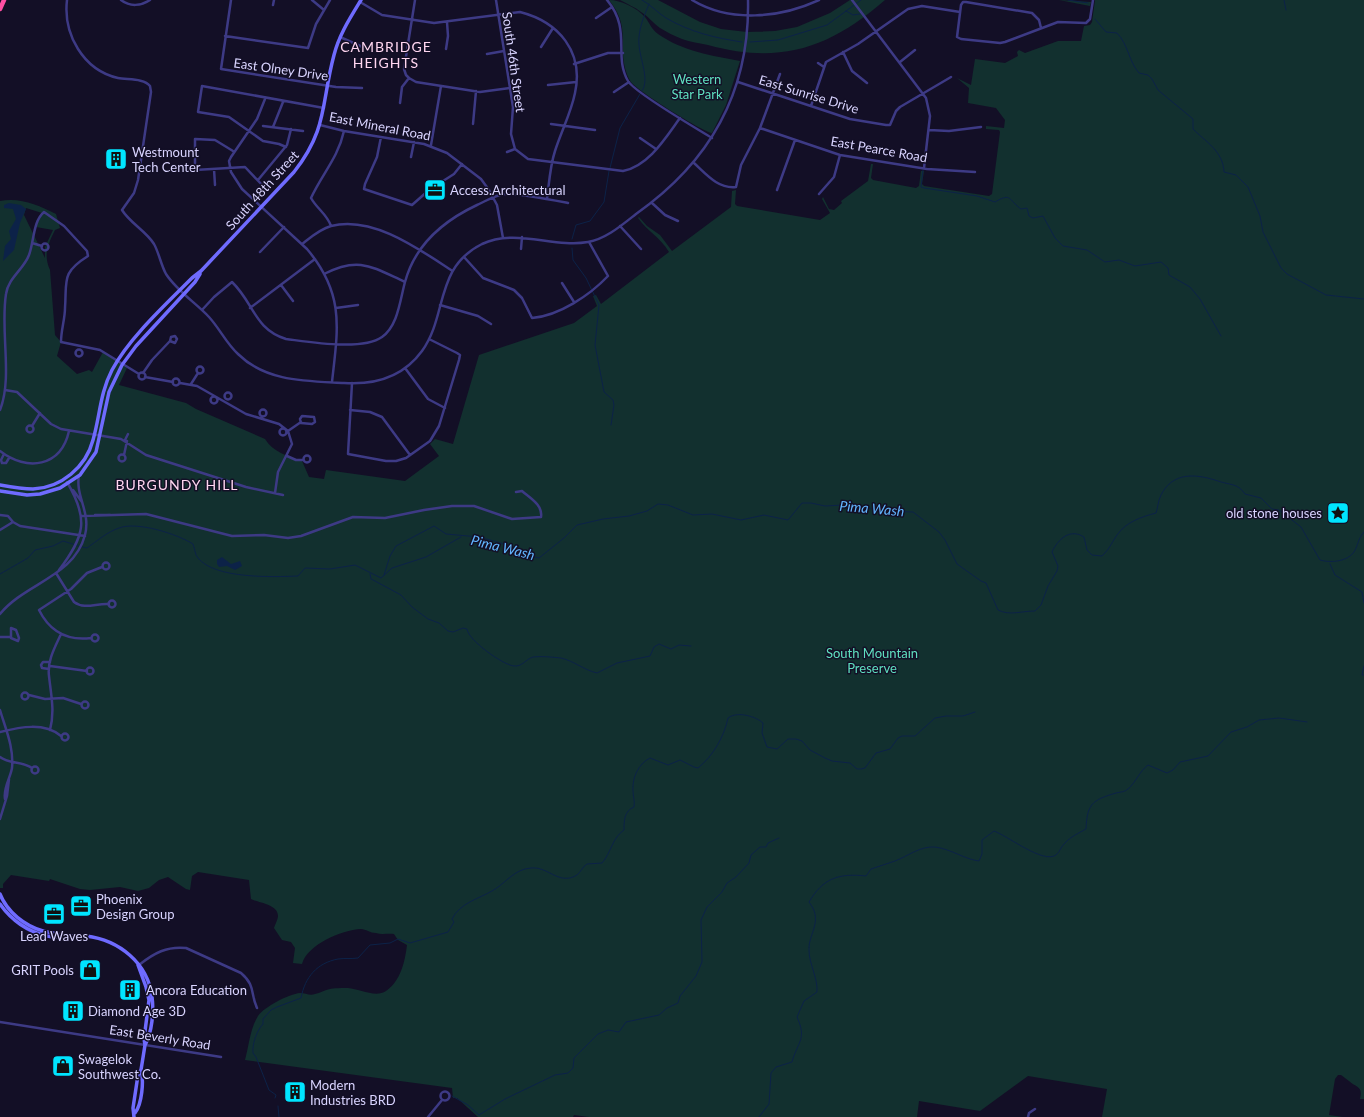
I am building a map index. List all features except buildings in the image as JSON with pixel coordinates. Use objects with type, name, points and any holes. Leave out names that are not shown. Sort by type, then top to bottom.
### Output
[{"type":"highway","points":[[0,9],[3,0]]},
{"type":"main road","name":"South 48th Street","points":[[66,478],[87,457],[95,435],[98,409],[108,377],[132,341],[261,207],[300,164],[311,147],[320,125],[334,53],[340,37],[360,1]]},
{"type":"main road","name":"South 48th Street","points":[[0,491],[40,494],[53,491],[69,483],[80,475],[92,459],[100,436],[106,402],[122,365],[136,346],[195,282],[201,271]]},
{"type":"main road","points":[[0,485],[34,489],[51,486],[66,478]]},
{"type":"main road","points":[[0,894],[9,909],[21,920],[37,929],[62,936]]},
{"type":"main road","points":[[0,904],[12,918],[29,930],[47,936],[85,936],[105,940],[124,951],[142,968],[148,978],[152,1000],[148,1040],[145,1045],[141,1070],[143,1076],[138,1109],[134,1115]]},
{"type":"street","points":[[67,0],[68,26],[74,43],[84,58],[108,74],[146,82],[150,86],[151,92],[138,180],[134,193],[122,210],[152,242],[165,272],[180,290],[210,318],[231,347],[254,367],[279,376],[306,381],[352,383],[379,381],[405,368],[417,358],[429,339],[444,288],[451,270],[464,257],[483,243],[503,238],[522,237],[572,243],[589,242],[607,235],[652,203],[674,184],[694,163],[712,138],[730,105],[738,82],[745,47],[748,0]]},
{"type":"street","points":[[120,0],[128,4],[138,5],[150,0]]},
{"type":"street","points":[[231,0],[225,36],[308,48],[316,24],[330,0]]},
{"type":"street","points":[[273,5],[274,0]]},
{"type":"street","points":[[312,0],[324,10]]},
{"type":"street","points":[[415,0],[404,69],[409,78],[416,82],[476,91],[488,92],[510,88]]},
{"type":"street","name":"South 46th Street","points":[[496,0],[513,107],[511,134],[515,149]]},
{"type":"street","points":[[606,0],[612,7],[620,27],[624,68],[629,82],[641,93],[712,138]]},
{"type":"street","points":[[692,0],[713,9],[748,15],[781,13],[819,0]]},
{"type":"street","points":[[1041,28],[1039,20],[1032,12],[963,2],[960,12],[957,37],[1000,43],[1063,21],[1086,23],[1090,20],[1093,0]]},
{"type":"street","points":[[360,1],[382,14],[434,23],[520,12],[532,15],[564,37],[572,52],[576,82],[575,94],[553,163],[547,200]]},
{"type":"street","points":[[853,1],[924,93],[930,112],[924,168]]},
{"type":"street","points":[[811,106],[826,62],[876,32],[908,8],[922,6],[960,12]]},
{"type":"street","points":[[596,18],[612,7]]},
{"type":"street","points":[[446,49],[448,36],[447,22]]},
{"type":"street","points":[[541,47],[553,28]]},
{"type":"street","name":"East Olney Drive","points":[[225,36],[221,69],[328,86],[362,88]]},
{"type":"street","points":[[340,37],[367,49]]},
{"type":"street","points":[[900,62],[915,50]]},
{"type":"street","points":[[487,54],[504,51]]},
{"type":"street","points":[[843,52],[852,70],[867,83]]},
{"type":"street","points":[[574,64],[608,53],[623,53]]},
{"type":"street","points":[[818,64],[824,67]]},
{"type":"street","points":[[694,163],[717,183],[725,186],[736,187],[741,165],[760,128],[774,94],[780,74]]},
{"type":"street","name":"East Sunrise Drive","points":[[738,82],[850,119],[890,125],[896,111],[951,77]]},
{"type":"street","points":[[400,103],[402,87],[409,78]]},
{"type":"street","points":[[548,85],[576,82]]},
{"type":"street","points":[[614,92],[629,82]]},
{"type":"street","points":[[286,148],[279,144],[263,141],[229,116],[198,112],[202,86],[256,95],[265,99],[324,108]]},
{"type":"street","points":[[431,145],[441,86]]},
{"type":"street","points":[[473,124],[476,91]]},
{"type":"street","points":[[265,99],[260,113],[249,131],[233,152],[229,161],[229,167],[232,177],[242,189],[302,244],[315,259],[333,292],[338,327],[332,382]]},
{"type":"street","points":[[273,127],[283,102]]},
{"type":"street","points":[[507,152],[515,149],[528,159],[553,163],[623,171],[632,170],[656,149],[680,118]]},
{"type":"street","points":[[551,124],[595,130]]},
{"type":"street","name":"East Mineral Road","points":[[320,125],[344,131],[431,145],[447,153],[481,179],[493,197],[500,214],[503,238]]},
{"type":"street","points":[[263,126],[304,131]]},
{"type":"street","points":[[929,130],[949,131],[981,127]]},
{"type":"street","name":"East Pearce Road","points":[[760,128],[840,155],[924,168],[975,172]]},
{"type":"street","points":[[258,180],[286,148],[289,142],[291,130]]},
{"type":"street","points":[[331,226],[328,217],[317,207],[311,198],[333,162],[341,145],[344,131]]},
{"type":"street","points":[[381,137],[377,156],[364,189],[412,205],[429,190],[454,174],[462,164]]},
{"type":"street","points":[[640,138],[656,149]]},
{"type":"street","points":[[233,152],[215,140],[196,139],[195,170],[245,167],[264,187]]},
{"type":"street","points":[[776,190],[795,140]]},
{"type":"street","points":[[411,157],[414,142]]},
{"type":"street","points":[[818,194],[834,177],[840,155]]},
{"type":"street","points":[[214,169],[215,184]]},
{"type":"street","points":[[202,310],[232,282],[266,330],[286,340],[358,345],[373,342],[382,337],[394,322],[409,270],[420,250],[434,232],[458,214],[493,197],[506,194],[568,203]]},
{"type":"street","points":[[652,203],[664,215],[678,221]]},
{"type":"street","points":[[0,410],[5,390],[3,322],[6,292],[9,285],[28,258],[38,218],[44,212],[64,226],[87,251],[88,256],[71,270],[66,278],[66,309],[61,342],[100,350],[117,362],[139,374],[140,379],[145,377],[173,382],[177,386],[180,383],[191,384],[246,414],[279,424],[287,430],[292,444],[278,472],[275,493]]},
{"type":"street","points":[[302,244],[315,234],[331,226],[366,226],[397,237],[451,270]]},
{"type":"street","points":[[620,226],[641,250]]},
{"type":"street","points":[[260,252],[284,227]]},
{"type":"street","points":[[521,249],[522,237]]},
{"type":"street","points":[[464,257],[483,278],[514,290],[522,298],[532,318],[562,309],[594,289],[608,276],[608,272],[596,257],[589,242]]},
{"type":"street","points":[[32,244],[42,246]]},
{"type":"street","points":[[250,308],[315,259]]},
{"type":"street","points":[[324,274],[338,267],[354,264],[370,266],[405,282]]},
{"type":"street","points":[[562,283],[574,302]]},
{"type":"street","points":[[281,285],[293,302]]},
{"type":"street","points":[[336,308],[358,305]]},
{"type":"street","points":[[440,305],[478,316],[491,324]]},
{"type":"street","points":[[352,383],[348,454],[392,461],[406,458],[435,435],[445,408],[460,355],[429,339]]},
{"type":"street","points":[[139,374],[143,373],[152,360],[170,341]]},
{"type":"street","points":[[80,350],[81,346]]},
{"type":"street","points":[[405,368],[428,399],[445,408]]},
{"type":"street","points":[[143,373],[145,377]]},
{"type":"street","points":[[191,384],[198,373]]},
{"type":"street","points":[[173,382],[177,379],[180,383]]},
{"type":"street","points":[[5,390],[17,392],[56,427],[126,441],[136,450],[146,455],[246,487],[283,494]]},
{"type":"street","points":[[224,403],[226,399]]},
{"type":"street","points":[[350,410],[370,412],[382,417],[410,455]]},
{"type":"street","points":[[32,426],[40,413]]},
{"type":"street","points":[[287,430],[300,422],[302,416],[312,417],[315,420],[313,424],[300,422]]},
{"type":"street","points":[[0,451],[10,458],[28,464],[48,460],[62,448],[70,431]]},
{"type":"street","points":[[124,455],[128,434]]},
{"type":"street","points":[[4,454],[1,460],[2,463],[6,463],[10,458]]},
{"type":"street","points":[[287,456],[296,460],[304,460]]},
{"type":"street","points":[[0,614],[10,603],[68,565],[78,551],[85,536],[86,516],[85,508],[78,488],[80,475]]},
{"type":"street","points":[[66,478],[85,508]]},
{"type":"street","points":[[56,573],[74,549],[80,535],[82,516],[69,483]]},
{"type":"street","points":[[82,516],[102,514],[146,514],[232,536],[264,535],[288,538],[301,536],[353,518],[385,518],[452,506],[474,506],[512,519],[541,517],[541,509],[538,505],[522,491],[516,492]]},
{"type":"street","points":[[0,515],[8,516],[13,522],[20,526],[85,536]]},
{"type":"street","points":[[0,530],[13,522]]},
{"type":"street","points":[[91,638],[74,639],[61,634],[50,628],[39,610],[67,591],[87,573],[102,567]]},
{"type":"street","points":[[56,573],[74,602],[81,606],[109,604]]},
{"type":"street","points":[[0,637],[10,637],[15,641],[19,639],[15,628],[10,629],[10,637]]},
{"type":"street","points":[[50,730],[53,715],[53,698],[49,667],[61,634]]},
{"type":"street","points":[[50,662],[43,662],[40,665],[42,668],[49,667],[87,670]]},
{"type":"street","points":[[29,695],[67,699],[81,704]]},
{"type":"street","points":[[0,710],[11,746],[12,761],[7,796],[0,820]]},
{"type":"street","points":[[0,732],[32,727],[50,730],[61,736]]},
{"type":"street","points":[[0,757],[4,760],[23,763],[32,768]]},
{"type":"street","points":[[138,965],[156,953],[164,950],[178,947],[186,948],[241,973],[248,979],[253,991],[257,1008]]},
{"type":"street","name":"East Beverly Road","points":[[0,1022],[221,1056]]},
{"type":"street","points":[[428,1117],[442,1100]]},
{"type":"street","points":[[1028,1117],[1029,1113],[1035,1109]]},
{"type":"green space","name":"Western Star Park","points":[[609,0],[624,3],[638,11],[645,17],[656,32],[677,45],[698,52],[740,61],[726,105],[712,133],[670,110],[631,82],[625,68],[623,58],[623,34],[620,18]]},
{"type":"green space","points":[[620,0],[658,0],[700,22],[721,29],[747,32],[775,31],[797,27],[830,13],[850,0],[885,0],[865,17],[824,41],[803,48],[781,52],[758,53],[734,51],[682,39],[660,28],[639,10]]},
{"type":"green space","points":[[1059,0],[1091,2],[1090,6]]},
{"type":"green space","name":"South Mountain Preserve","points":[[1095,0],[1364,0],[1364,1099],[1360,1099],[1361,1092],[1359,1088],[1341,1075],[1338,1075],[1335,1079],[1329,1115],[1343,1117],[1102,1117],[1107,1089],[1028,1076],[980,1111],[919,1101],[917,1117],[589,1117],[574,1115],[573,1117],[478,1117],[457,1098],[453,1098],[452,1088],[245,1060],[255,1021],[261,1012],[277,1002],[295,994],[300,993],[313,995],[333,988],[348,988],[377,994],[386,991],[391,987],[399,976],[405,958],[407,945],[398,940],[394,934],[378,934],[361,929],[344,932],[318,945],[305,957],[302,964],[293,963],[295,948],[291,942],[282,940],[274,928],[278,917],[277,912],[267,904],[251,899],[249,880],[198,872],[192,876],[190,890],[168,877],[159,880],[149,888],[138,891],[120,887],[90,890],[80,889],[50,879],[49,881],[11,875],[3,884],[3,888],[0,888],[0,201],[22,201],[36,205],[56,214],[60,228],[55,230],[48,245],[47,259],[50,270],[55,335],[61,342],[57,356],[77,374],[89,370],[92,372],[103,352],[127,368],[119,385],[186,403],[196,409],[265,439],[276,450],[302,461],[309,477],[324,479],[326,470],[405,481],[439,456],[430,444],[435,439],[453,444],[479,355],[574,323],[597,306],[593,296],[596,295],[601,304],[669,252],[662,242],[642,223],[638,218],[639,217],[647,226],[660,235],[672,251],[731,207],[732,191],[736,190],[735,204],[737,206],[820,220],[830,213],[822,199],[823,197],[829,209],[834,210],[842,203],[841,201],[868,181],[871,164],[873,164],[871,178],[873,180],[916,188],[919,186],[921,171],[924,171],[922,184],[924,186],[989,196],[992,194],[1000,132],[999,130],[986,129],[986,126],[1004,128],[1005,120],[996,108],[968,103],[969,88],[957,78],[971,85],[975,59],[1005,63],[1018,56],[1017,52],[1019,50],[1025,53],[1058,41],[1081,41],[1084,26],[1090,25],[1092,22]],"holes":[[[26,208],[42,213],[36,227],[53,230],[45,247],[45,258],[24,215]]]},
{"type":"water","points":[[9,203],[21,205],[26,209],[20,223],[14,250],[3,261],[5,246],[11,239],[9,231],[16,219],[13,209],[4,208],[4,205]]},
{"type":"water","points":[[222,557],[231,564],[240,561],[242,566],[235,570],[227,566],[219,567],[217,560]]},
{"type":"waterway","points":[[642,0],[666,18],[693,31],[722,39],[742,42]]},
{"type":"waterway","points":[[750,42],[778,40],[827,25],[861,0]]},
{"type":"waterway","points":[[1068,0],[1088,3]]},
{"type":"waterway","points":[[1284,0],[1286,10]]},
{"type":"waterway","points":[[642,91],[645,80],[639,37],[649,4]]},
{"type":"waterway","points":[[846,11],[853,15],[860,14]]},
{"type":"waterway","points":[[1095,19],[1106,32],[1117,33],[1121,37],[1133,64],[1139,73],[1148,75],[1158,90],[1193,119],[1193,129],[1221,158],[1224,172],[1236,175],[1248,187],[1260,216],[1263,232],[1281,268],[1287,274],[1326,295],[1364,299]]},
{"type":"waterway","points":[[610,168],[620,128],[640,94]]},
{"type":"waterway","points":[[923,170],[921,187],[924,188],[977,196],[995,202],[1007,197],[1010,198],[1021,209],[1027,208],[1029,216],[1033,218],[1043,216],[1055,238],[1063,246],[1087,250],[1105,262],[1119,260],[1135,266],[1161,262],[1168,268],[1169,275],[1190,287],[1200,299],[1221,336]]},
{"type":"waterway","points":[[572,239],[576,225],[590,221],[604,202],[609,171]]},
{"type":"waterway","points":[[572,248],[573,260],[586,278],[599,305],[595,345],[604,392],[613,400],[614,405],[611,425]]},
{"type":"waterway","name":"Pima Wash","points":[[384,575],[390,556],[396,546],[434,526],[446,534],[479,537],[501,543],[522,554],[539,558],[564,538],[577,525],[603,519],[629,516],[647,511],[658,504],[668,505],[693,515],[712,514],[741,520],[764,515],[788,520],[802,503],[811,503],[825,506],[843,505],[889,511],[913,512],[939,532],[945,540],[957,564],[986,583],[998,610],[1011,613],[1035,611],[1041,605],[1048,586],[1057,571],[1058,566],[1052,552],[1061,539],[1069,534],[1084,537],[1087,550],[1092,555],[1102,556],[1121,530],[1129,523],[1139,518],[1156,513],[1160,497],[1166,487],[1179,478],[1186,476],[1202,477],[1233,485],[1242,490],[1245,494],[1261,498],[1272,509],[1279,510],[1301,527],[1320,560],[1338,561],[1347,558],[1354,552],[1360,537],[1364,532]]},
{"type":"waterway","name":"Pima Wash","points":[[82,547],[87,548],[106,534],[119,528],[127,526],[146,527],[186,540],[193,544],[197,557],[206,565],[217,570],[230,573],[274,577],[298,576],[305,568],[330,569],[355,565],[381,578],[392,568],[426,557],[461,537]]},
{"type":"waterway","name":"Pima Wash","points":[[0,574],[28,558],[35,550],[53,546],[63,541],[79,546]]},
{"type":"waterway","points":[[1330,564],[1335,575],[1362,592],[1364,603]]},
{"type":"waterway","points":[[370,574],[371,579],[401,595],[412,607],[428,619],[439,623],[448,631],[453,632],[463,628],[467,629],[469,634],[479,645],[509,665],[517,666],[533,657],[554,657],[566,659],[597,673],[617,663],[650,656],[654,647],[659,644],[671,649],[679,645],[691,646]]},
{"type":"waterway","points":[[1364,666],[1362,675],[1364,675]]},
{"type":"waterway","points":[[275,1098],[276,1095],[269,1090],[253,1053],[253,1046],[257,1033],[263,1024],[263,1019],[271,1010],[301,998],[309,977],[324,964],[338,959],[358,958],[370,945],[390,943],[398,939],[410,943],[448,932],[454,922],[452,919],[464,905],[497,888],[520,871],[537,868],[559,877],[571,878],[577,875],[587,864],[602,863],[608,855],[614,841],[624,830],[626,814],[634,807],[633,786],[635,776],[642,764],[650,758],[668,765],[680,760],[698,768],[717,746],[724,732],[728,718],[736,715],[746,715],[760,720],[763,723],[762,733],[767,747],[777,749],[788,739],[796,739],[802,741],[810,750],[825,758],[832,761],[850,763],[857,769],[861,769],[865,768],[876,753],[890,749],[898,738],[902,736],[915,736],[935,718],[946,716],[963,716],[975,712]]},
{"type":"waterway","points":[[759,1117],[769,1104],[771,1073],[776,1067],[792,1062],[799,1044],[801,1030],[797,1017],[804,1001],[817,992],[809,955],[809,944],[814,927],[815,915],[809,902],[814,894],[826,882],[848,875],[866,876],[871,869],[930,847],[941,848],[979,861],[982,854],[982,840],[994,831],[1034,853],[1050,857],[1056,855],[1067,841],[1086,829],[1088,814],[1092,804],[1101,798],[1127,790],[1148,765],[1167,773],[1173,770],[1180,762],[1208,756],[1231,732],[1247,727],[1259,720],[1279,718],[1307,722]]},
{"type":"waterway","points":[[452,1096],[468,1105],[479,1115],[505,1099],[555,1075],[568,1073],[573,1068],[574,1058],[598,1034],[608,1030],[619,1032],[626,1022],[659,1015],[667,1008],[678,1003],[680,996],[696,976],[702,962],[701,920],[707,907],[722,892],[727,883],[736,877],[749,863],[751,855],[760,847],[766,847],[768,843],[779,838]]},
{"type":"waterway","points":[[278,1106],[279,1117]]},
{"type":"place","name":"Westmount Tech Center","points":[[116,159]]},
{"type":"place","name":"Access.Architectural","points":[[435,190]]},
{"type":"place","name":"old stone houses","points":[[1338,513]]},
{"type":"place","name":"Phoenix Design Group","points":[[81,906]]},
{"type":"place","name":"Lead Waves","points":[[54,914]]},
{"type":"place","name":"GRIT Pools","points":[[90,970]]},
{"type":"place","name":"Ancora Education","points":[[130,990]]},
{"type":"place","name":"Diamond Age 3D","points":[[73,1011]]},
{"type":"place","name":"Swagelok Southwest Co.","points":[[63,1066]]},
{"type":"place","name":"Modern Industries BRD","points":[[295,1092]]},
{"type":"district","name":"CAMBRIDGE HEIGHTS","points":[[386,54]]},
{"type":"district","name":"BURGUNDY HILL","points":[[177,484]]}]
